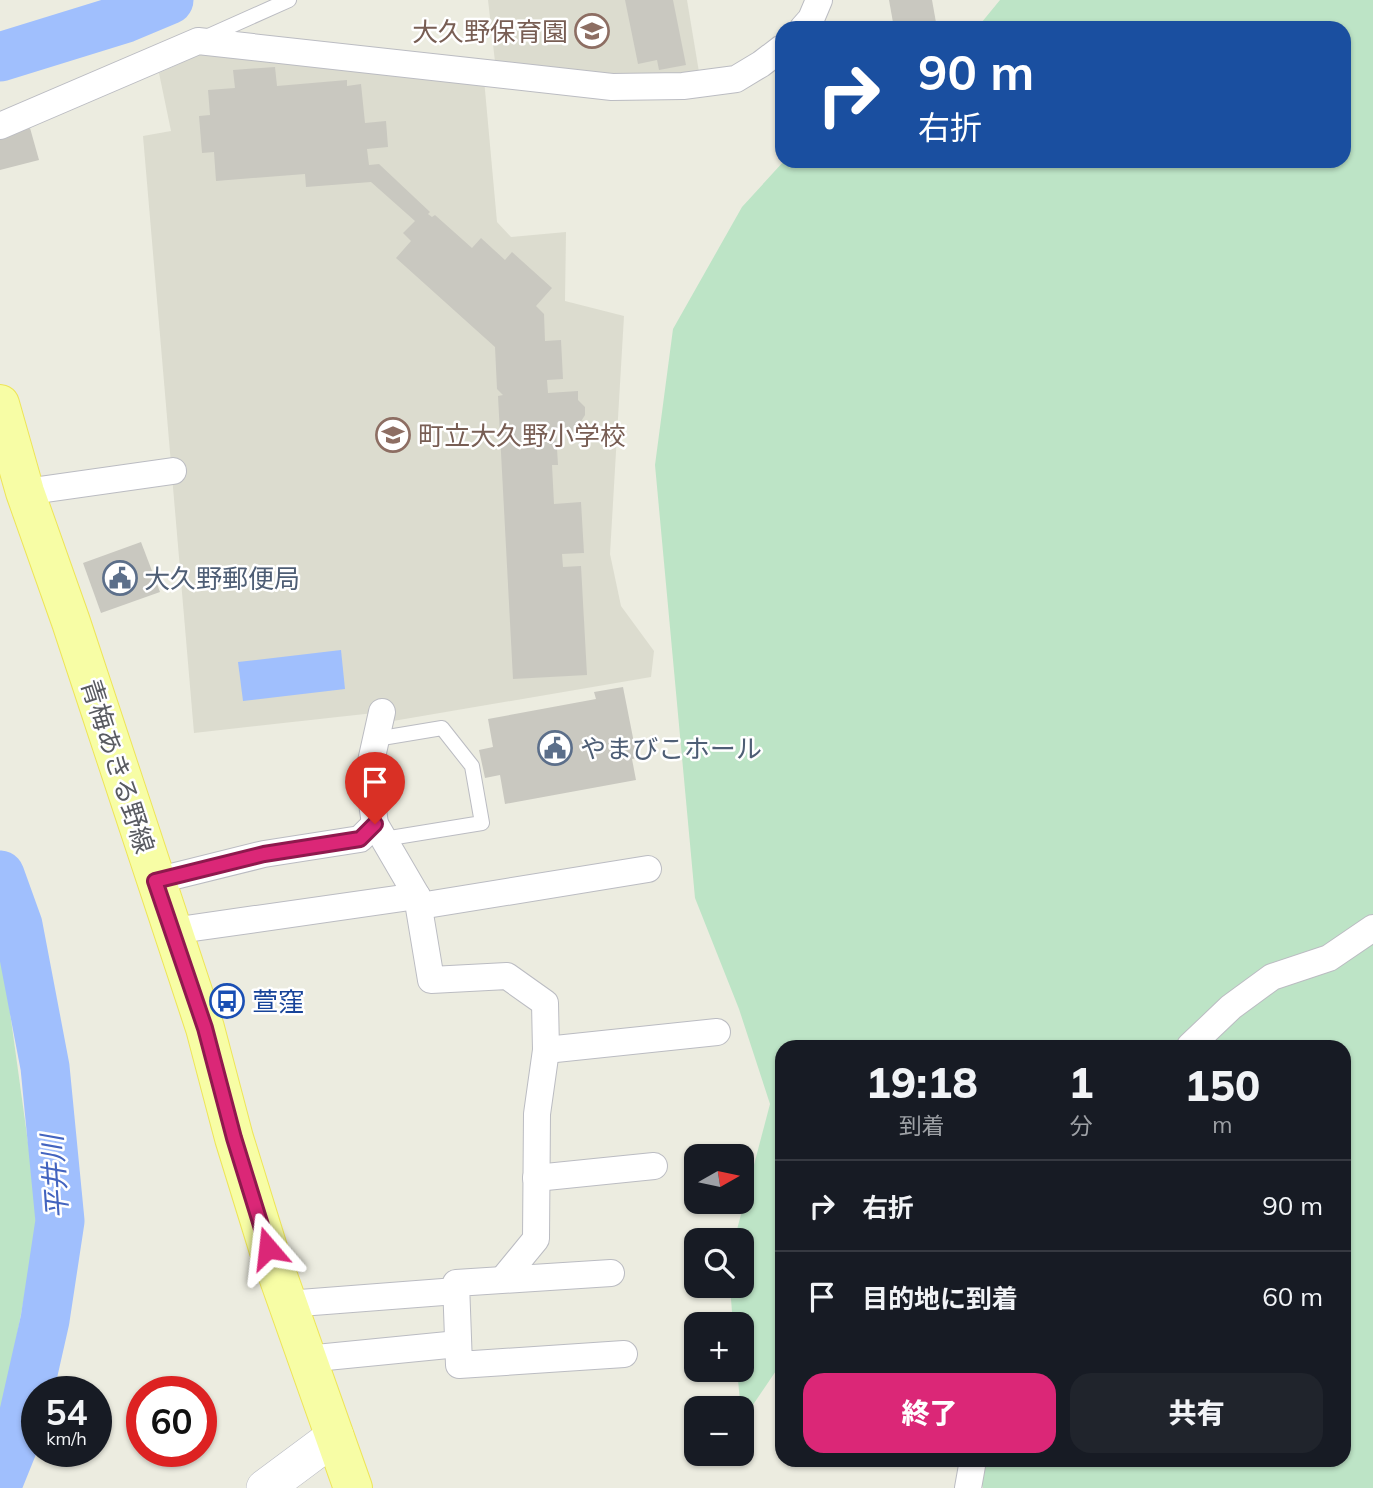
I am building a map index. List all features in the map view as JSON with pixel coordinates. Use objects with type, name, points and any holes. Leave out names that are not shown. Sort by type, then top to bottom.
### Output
[{"type":"main road","name":"青梅あきる野線","points":[[0,404],[25,492],[71,622],[205,1028],[234,1138],[287,1304],[353,1488]]},
{"type":"main road","points":[[265,1488],[335,1436]]},
{"type":"street","points":[[809,21],[819,0]]},
{"type":"street","points":[[0,126],[198,41],[612,87],[683,86],[736,79],[775,53]]},
{"type":"street","points":[[25,492],[173,471]]},
{"type":"street","points":[[382,712],[368,775],[379,832],[419,901],[430,980],[507,976],[545,1003],[546,1050],[537,1114],[536,1239],[504,1279]]},
{"type":"street","points":[[155,881],[264,854],[360,839],[379,832]]},
{"type":"street","points":[[172,932],[648,869]]},
{"type":"street","points":[[1196,1040],[1231,1007],[1272,977],[1329,958],[1373,928]]},
{"type":"street","points":[[546,1050],[717,1032]]},
{"type":"street","points":[[536,1178],[654,1166]]},
{"type":"street","points":[[611,1273],[456,1283],[459,1365],[624,1354]]},
{"type":"street","points":[[287,1304],[456,1291]]},
{"type":"street","points":[[306,1359],[458,1344]]},
{"type":"street","points":[[968,1488],[972,1467]]},
{"type":"lane","points":[[198,41],[289,0]]},
{"type":"lane","points":[[376,739],[442,728],[472,766],[482,823],[379,832]]},
{"type":"shaded area","name":"大久野保育園","points":[[488,0],[687,0],[699,72],[626,77],[495,62]]},
{"type":"shaded area","name":"町立大久野小学校","points":[[212,49],[484,79],[497,222],[511,237],[566,232],[565,301],[624,316],[610,554],[621,606],[654,651],[651,677],[393,721],[392,711],[194,733],[143,136],[171,131],[159,73]]},
{"type":"green space","points":[[1000,0],[1373,0],[1373,1488],[983,1488],[977,1467],[1351,1467],[1351,1040],[775,1040],[775,1372],[754,1403],[754,1396],[740,1396],[738,1382],[754,1382],[754,1312],[732,1312],[731,1298],[754,1298],[754,1228],[737,1228],[741,1214],[754,1214],[754,1165],[770,1104],[739,1009],[695,898],[655,465],[673,329],[742,207],[778,168],[1351,168],[1351,21],[983,21]]},
{"type":"green space","points":[[0,940],[39,1222],[0,1422]]},
{"type":"water","points":[[341,650],[345,689],[243,701],[238,662]]},
{"type":"building","points":[[625,0],[673,0],[686,65],[659,70],[657,60],[638,64]]},
{"type":"building","points":[[889,0],[932,0],[936,21],[893,21]]},
{"type":"building","points":[[275,67],[277,86],[347,80],[347,86],[361,84],[365,123],[386,121],[388,147],[367,149],[369,165],[379,164],[430,212],[428,214],[432,217],[435,215],[472,248],[481,238],[505,260],[512,252],[552,288],[536,306],[544,314],[545,341],[561,340],[563,379],[547,380],[548,393],[578,391],[578,400],[585,407],[580,432],[556,432],[558,465],[552,465],[554,504],[581,502],[584,553],[562,554],[563,567],[581,566],[587,675],[513,679],[498,396],[503,395],[497,389],[495,347],[396,258],[411,241],[403,233],[415,221],[371,182],[306,187],[305,174],[216,181],[214,152],[202,153],[199,116],[210,115],[208,90],[235,88],[233,70]]},
{"type":"building","points":[[30,128],[39,160],[0,170],[0,136]]},
{"type":"building","points":[[141,542],[160,592],[101,613],[83,563]]},
{"type":"building","points":[[623,687],[637,758],[632,759],[636,780],[505,804],[500,775],[485,778],[479,750],[493,747],[488,719],[596,699],[594,692]]},
{"type":"waterway","name":"平井川","points":[[0,57],[126,18],[169,0]]},
{"type":"waterway","name":"平井川","points":[[0,875],[18,925],[45,1067],[60,1221],[45,1320],[21,1426],[0,1478]]},
{"type":"place","name":"大久野保育園","points":[[592,31]]},
{"type":"place","name":"町立大久野小学校","points":[[393,435]]},
{"type":"place","name":"大久野郵便局","points":[[120,578]]},
{"type":"place","name":"やまびこホール","points":[[555,748]]},
{"type":"place","name":"萱窪","points":[[227,1001]]},
{"type":"route","points":[[268,1248],[234,1138],[205,1028],[155,881],[264,854],[360,839],[375,824]]}]
